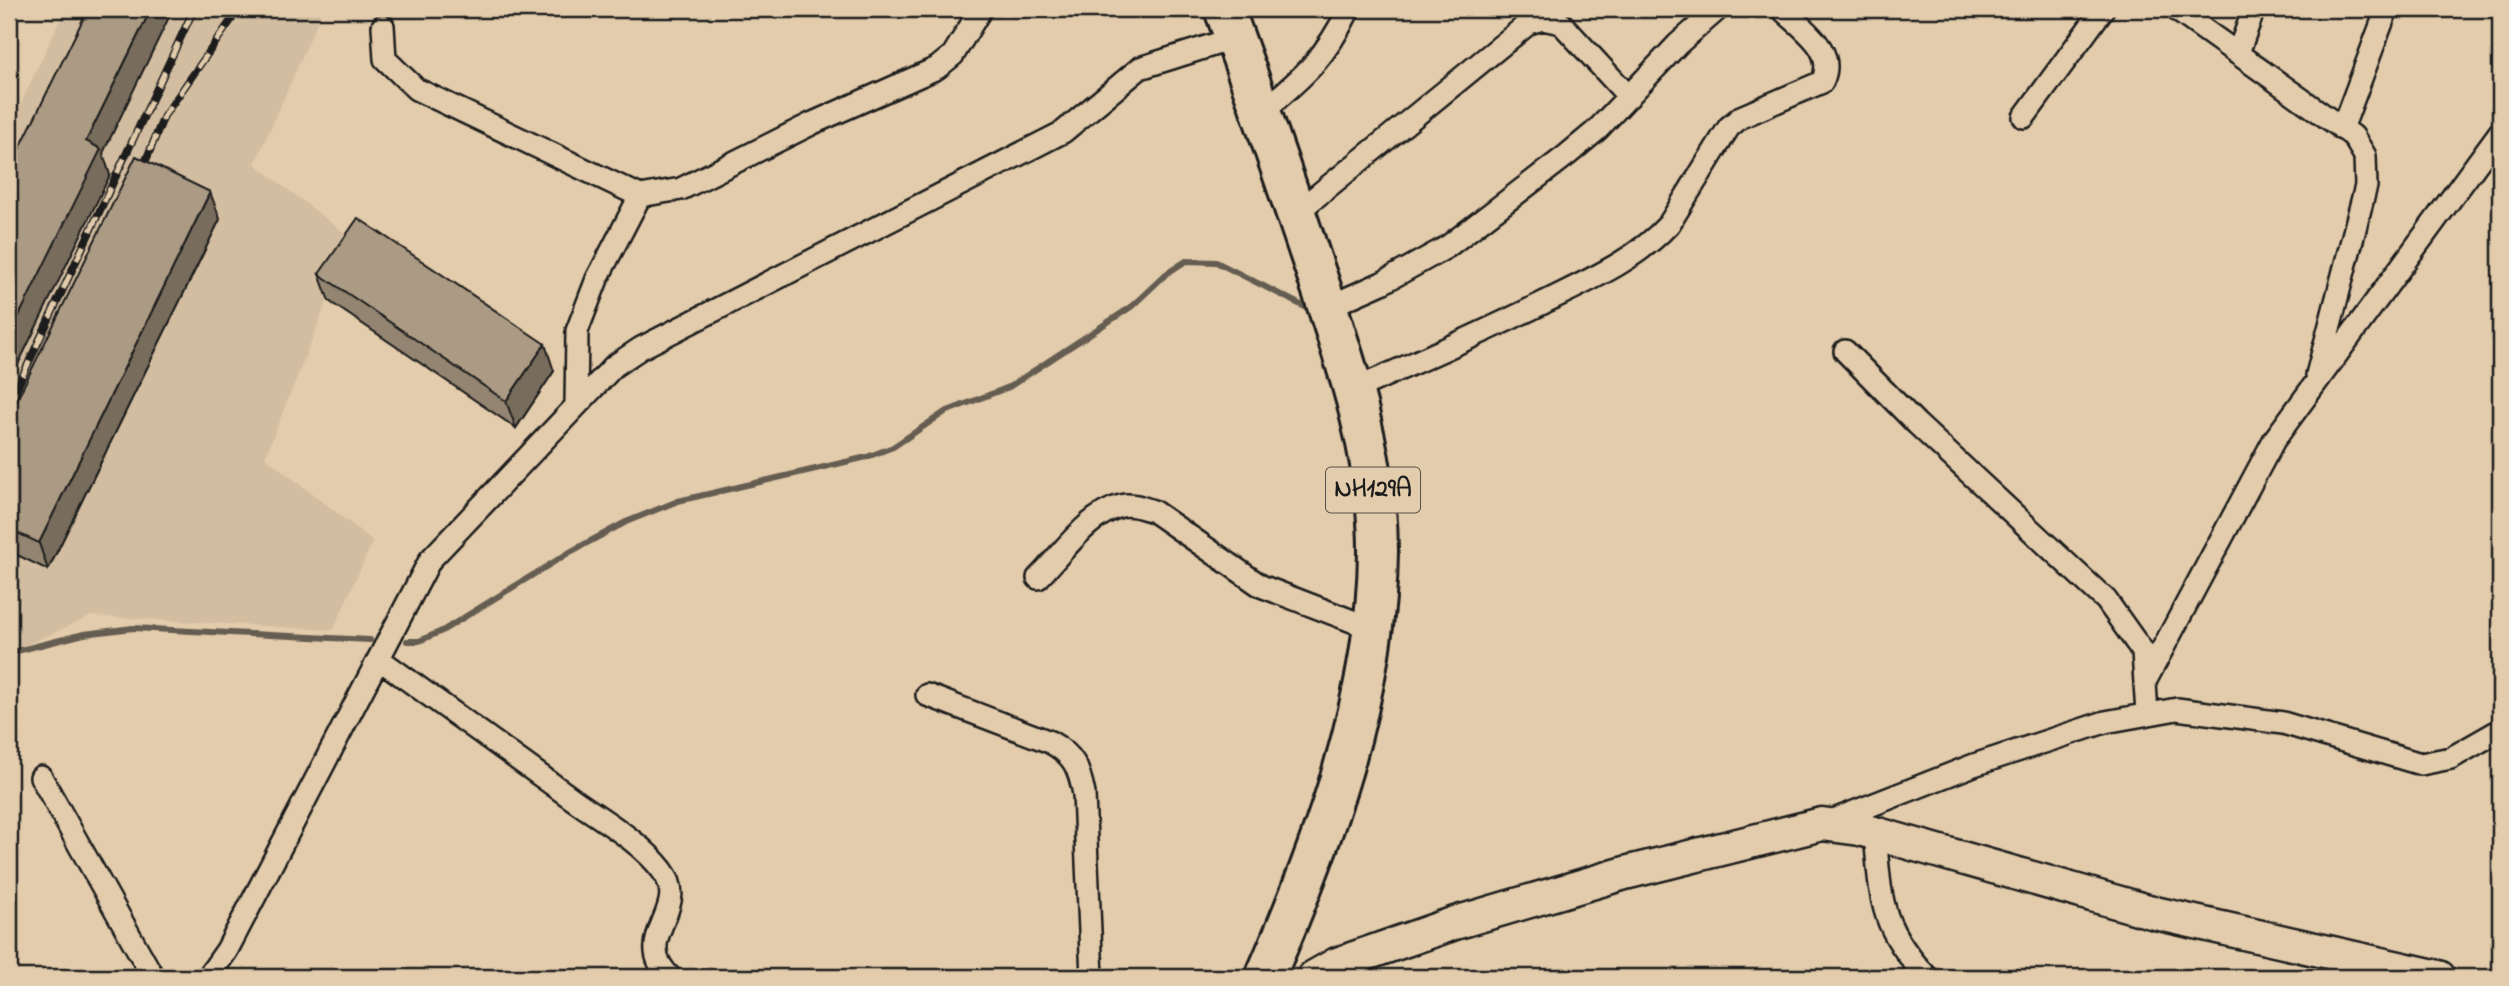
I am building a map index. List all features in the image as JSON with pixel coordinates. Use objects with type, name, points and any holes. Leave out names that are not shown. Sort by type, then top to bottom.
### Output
[{"type":"highway","name":"NH129A","points":[[1230,23],[1328,307],[1353,390],[1368,447],[1378,548],[1373,629],[1357,710],[1315,852],[1265,977]]},
{"type":"street","points":[[383,26],[386,60],[390,67],[416,89],[640,197],[681,190],[813,123],[937,68],[953,55],[981,9]]},
{"type":"street","points":[[1262,112],[1311,70],[1337,33],[1349,9]]},
{"type":"street","points":[[1328,307],[1382,283],[1447,247],[1567,155],[1629,97],[1678,44],[1718,9]]},
{"type":"street","points":[[1353,390],[1460,344],[1605,272],[1658,236],[1669,224],[1729,127],[1741,117],[1822,82],[1827,72],[1827,59],[1820,46],[1782,9]]},
{"type":"street","points":[[2024,117],[2103,9]]},
{"type":"street","points":[[2175,9],[2343,129],[2361,147],[2366,186],[2314,387]]},
{"type":"street","points":[[2238,53],[2253,9]]},
{"type":"street","points":[[2343,129],[2387,9]]},
{"type":"street","points":[[1296,213],[1529,23],[1544,19],[1561,23],[1629,97]]},
{"type":"street","points":[[208,977],[227,950],[430,560],[614,366],[641,348],[1063,132],[1140,68],[1230,23]]},
{"type":"street","points":[[2147,678],[2269,449],[2500,132]]},
{"type":"street","points":[[576,405],[575,353],[580,322],[597,279],[640,197]]},
{"type":"street","points":[[1845,351],[1917,424],[2106,600],[2143,652],[2147,678],[2147,714]]},
{"type":"street","points":[[1038,578],[1103,514],[1122,506],[1136,506],[1153,511],[1261,586],[1373,629]]},
{"type":"street","points":[[379,659],[602,820],[662,870],[669,881],[671,906],[655,939],[655,955],[670,977]]},
{"type":"street","points":[[927,695],[1050,742],[1068,752],[1079,770],[1084,794],[1091,977]]},
{"type":"street","points":[[1314,977],[1337,964],[1455,923],[1625,873],[1822,824],[1974,765],[2105,722],[2177,709],[2259,719],[2421,764],[2451,758],[2500,730]]},
{"type":"street","points":[[41,777],[153,977]]},
{"type":"street","points":[[1822,824],[1839,824],[1875,833],[2155,913],[2372,970],[2439,977]]},
{"type":"street","points":[[1875,833],[1881,905],[1901,945],[1927,977]]},
{"type":"shaded area","points":[[65,9],[323,9],[255,164],[352,239],[265,457],[373,541],[333,630],[91,616],[9,653],[9,129]]},
{"type":"building","points":[[88,9],[151,9],[86,141],[101,149],[9,336],[9,170]]},
{"type":"building","points":[[136,156],[210,192],[39,543],[9,529],[9,416]]},
{"type":"building","points":[[358,218],[545,344],[506,401],[319,274]]},
{"type":"waterway","points":[[407,641],[419,641],[442,631],[570,552],[626,522],[678,501],[867,457],[893,447],[945,412],[1009,387],[1131,307],[1166,274],[1186,261],[1216,262],[1313,311]]},
{"type":"waterway","points":[[9,653],[84,634],[133,628],[370,640]]},
{"type":"railway","points":[[9,405],[194,9]]},
{"type":"railway","points":[[138,180],[164,116],[239,9]]}]
